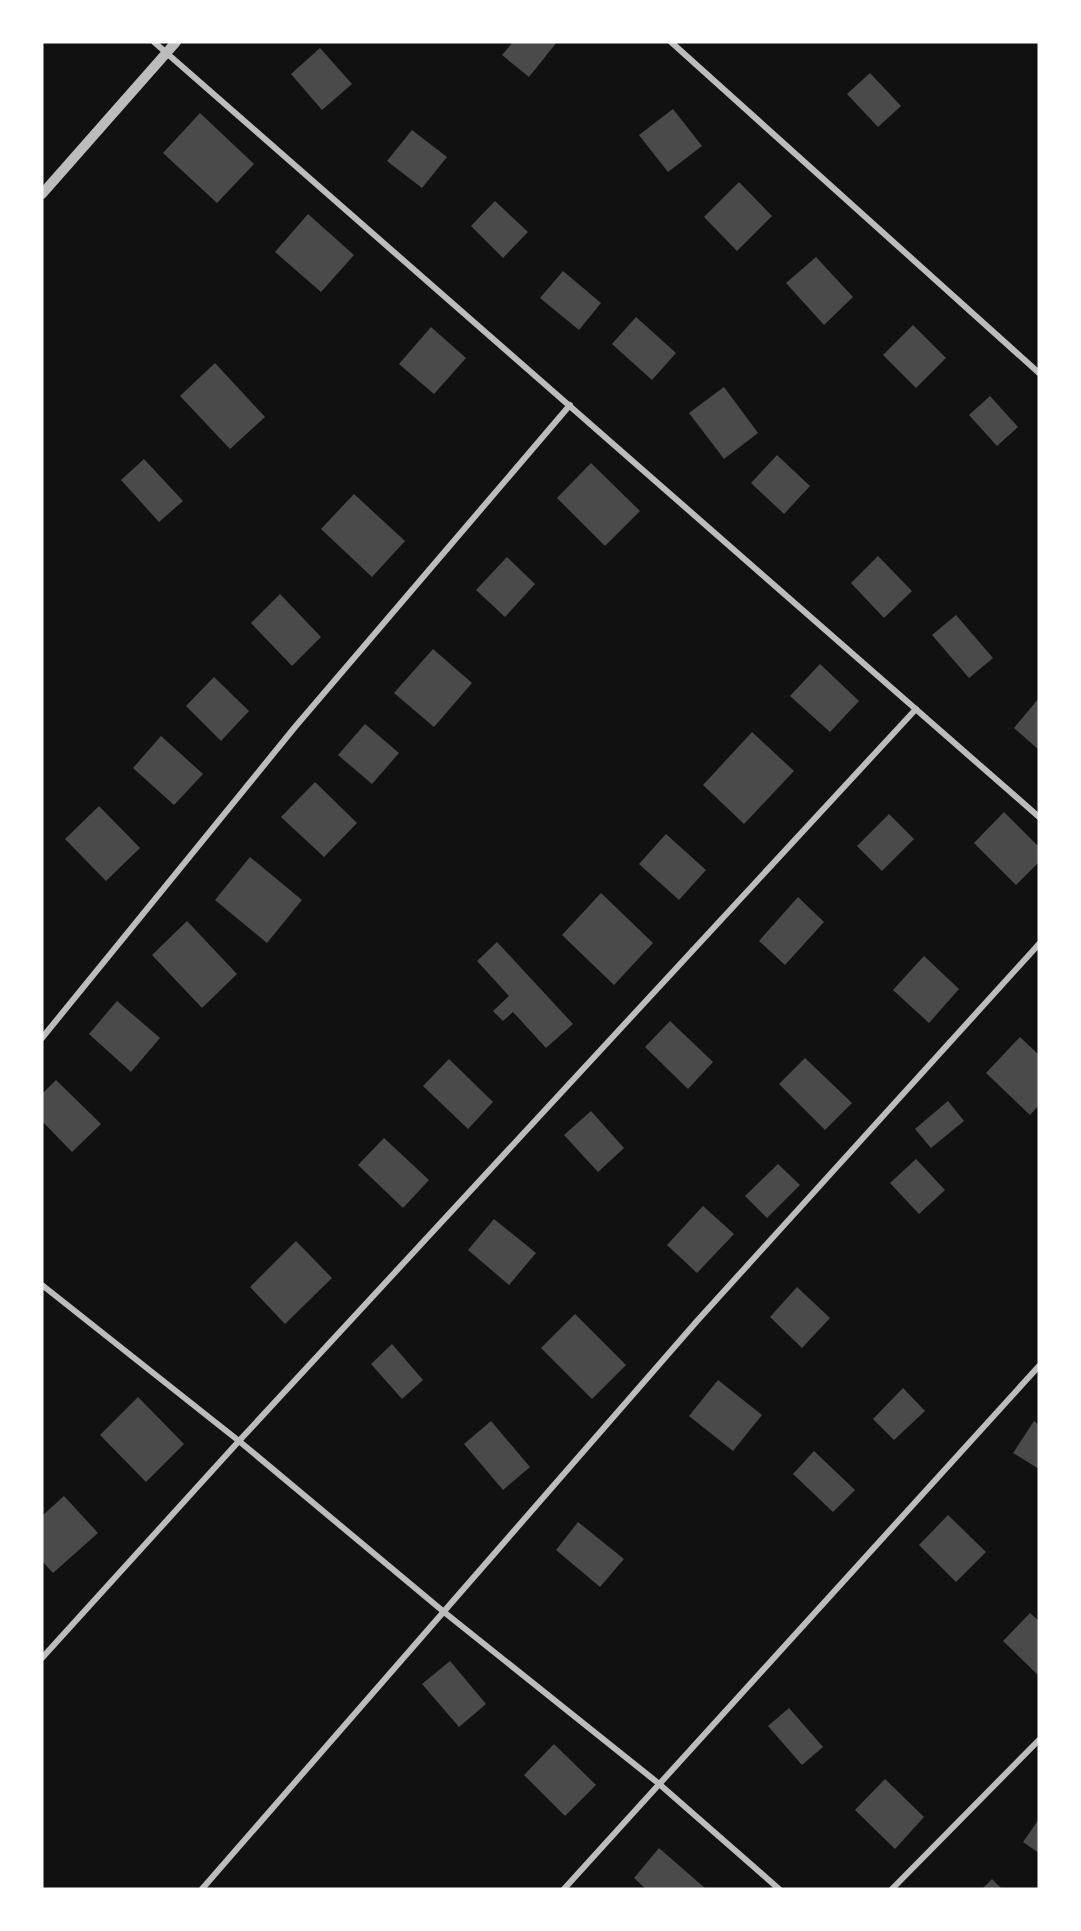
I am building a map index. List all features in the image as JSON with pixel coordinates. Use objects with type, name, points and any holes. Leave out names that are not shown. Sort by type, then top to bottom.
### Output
[{"type":"street","points":[[154,42],[1039,817]]},
{"type":"street","points":[[42,194],[176,42]]},
{"type":"street","points":[[671,42],[1039,373]]},
{"type":"street","points":[[42,1038],[295,727],[570,405]]},
{"type":"street","points":[[42,1659],[239,1441],[916,709]]},
{"type":"street","points":[[202,1889],[697,1321],[1039,944]]},
{"type":"street","points":[[42,1286],[239,1441],[444,1612],[658,1783],[779,1889]]},
{"type":"street","points":[[564,1889],[1039,1366]]},
{"type":"street","points":[[892,1889],[1039,1740]]},
{"type":"building","points":[[513,42],[557,42],[529,77],[502,55]]},
{"type":"building","points":[[320,48],[352,84],[322,110],[291,74]]},
{"type":"building","points":[[870,73],[901,106],[878,127],[847,94]]},
{"type":"building","points":[[673,109],[702,146],[668,172],[639,135]]},
{"type":"building","points":[[200,113],[254,164],[217,203],[163,153]]},
{"type":"building","points":[[412,130],[447,157],[422,188],[387,161]]},
{"type":"building","points":[[739,182],[772,216],[737,251],[704,217]]},
{"type":"building","points":[[495,201],[528,232],[503,258],[471,226]]},
{"type":"building","points":[[308,214],[354,255],[321,292],[275,252]]},
{"type":"building","points":[[816,257],[853,297],[824,325],[786,283]]},
{"type":"building","points":[[563,271],[601,303],[579,330],[540,298]]},
{"type":"building","points":[[636,317],[676,353],[652,380],[612,344]]},
{"type":"building","points":[[913,325],[946,358],[916,388],[883,355]]},
{"type":"building","points":[[431,327],[466,358],[434,394],[399,364]]},
{"type":"building","points":[[215,363],[265,417],[230,449],[180,396]]},
{"type":"building","points":[[724,387],[758,433],[724,459],[689,413]]},
{"type":"building","points":[[990,396],[1018,427],[997,446],[969,415]]},
{"type":"building","points":[[777,455],[810,486],[784,514],[751,483]]},
{"type":"building","points":[[144,459],[183,501],[159,522],[121,480]]},
{"type":"building","points":[[591,463],[640,511],[605,546],[557,498]]},
{"type":"building","points":[[354,494],[405,541],[372,577],[321,529]]},
{"type":"building","points":[[878,556],[912,591],[884,618],[851,583]]},
{"type":"building","points":[[507,557],[535,584],[505,617],[476,590]]},
{"type":"building","points":[[280,594],[321,637],[292,666],[251,623]]},
{"type":"building","points":[[956,615],[993,658],[969,678],[932,635]]},
{"type":"building","points":[[433,649],[472,683],[434,727],[394,693]]},
{"type":"building","points":[[820,664],[859,701],[830,732],[790,696]]},
{"type":"building","points":[[214,677],[249,711],[221,741],[186,706]]},
{"type":"building","points":[[1039,698],[1039,750],[1014,728]]},
{"type":"building","points":[[365,724],[399,753],[372,784],[338,755]]},
{"type":"building","points":[[752,732],[794,771],[744,824],[703,785]]},
{"type":"building","points":[[161,736],[203,774],[174,805],[133,768]]},
{"type":"building","points":[[315,782],[357,823],[324,857],[281,817]]},
{"type":"building","points":[[99,806],[140,848],[106,881],[65,839]]},
{"type":"building","points":[[1004,812],[1039,847],[1039,862],[1016,885],[974,843]]},
{"type":"building","points":[[889,814],[914,839],[882,871],[857,846]]},
{"type":"building","points":[[666,834],[706,870],[679,900],[639,864]]},
{"type":"building","points":[[250,857],[302,900],[267,943],[215,900]]},
{"type":"building","points":[[601,893],[653,943],[614,985],[562,935]]},
{"type":"building","points":[[798,897],[824,922],[785,965],[759,941]]},
{"type":"building","points":[[187,921],[237,974],[202,1008],[152,955]]},
{"type":"building","points":[[497,942],[573,1024],[546,1048],[513,1012],[503,1021],[493,1011],[509,996],[477,961]]},
{"type":"building","points":[[924,956],[959,989],[929,1023],[893,990]]},
{"type":"building","points":[[117,1001],[160,1038],[131,1072],[89,1034]]},
{"type":"building","points":[[670,1021],[713,1062],[688,1089],[645,1047]]},
{"type":"building","points":[[1020,1037],[1039,1055],[1039,1105],[1030,1115],[986,1073]]},
{"type":"building","points":[[805,1058],[852,1103],[825,1130],[779,1084]]},
{"type":"building","points":[[449,1059],[493,1102],[468,1129],[423,1086]]},
{"type":"building","points":[[56,1080],[101,1124],[72,1152],[42,1121],[42,1094]]},
{"type":"building","points":[[948,1101],[964,1121],[931,1148],[915,1129]]},
{"type":"building","points":[[591,1111],[624,1148],[598,1172],[564,1135]]},
{"type":"building","points":[[384,1138],[429,1180],[403,1208],[358,1165]]},
{"type":"building","points":[[916,1159],[945,1190],[919,1214],[890,1183]]},
{"type":"building","points":[[778,1164],[800,1185],[767,1218],[745,1196]]},
{"type":"building","points":[[703,1206],[734,1234],[697,1273],[667,1245]]},
{"type":"building","points":[[494,1219],[536,1253],[509,1285],[468,1250]]},
{"type":"building","points":[[296,1241],[332,1278],[285,1324],[250,1287]]},
{"type":"building","points":[[797,1287],[830,1318],[802,1348],[770,1317]]},
{"type":"building","points":[[575,1314],[626,1365],[592,1399],[541,1348]]},
{"type":"building","points":[[392,1344],[423,1380],[402,1399],[371,1364]]},
{"type":"building","points":[[718,1380],[762,1415],[733,1451],[689,1416]]},
{"type":"building","points":[[903,1388],[925,1411],[894,1440],[873,1419]]},
{"type":"building","points":[[138,1397],[184,1444],[146,1482],[100,1435]]},
{"type":"building","points":[[491,1421],[530,1467],[503,1490],[464,1444]]},
{"type":"building","points":[[1034,1421],[1039,1425],[1039,1469],[1013,1453]]},
{"type":"building","points":[[814,1451],[855,1490],[833,1512],[793,1474]]},
{"type":"building","points":[[64,1496],[98,1533],[53,1573],[42,1561],[42,1516]]},
{"type":"building","points":[[948,1515],[986,1552],[956,1582],[919,1545]]},
{"type":"building","points":[[578,1522],[624,1559],[600,1587],[556,1550]]},
{"type":"building","points":[[1030,1613],[1039,1621],[1038,1675],[1003,1641]]},
{"type":"building","points":[[450,1661],[486,1704],[459,1727],[422,1684]]},
{"type":"building","points":[[789,1708],[823,1747],[802,1765],[768,1726]]},
{"type":"building","points":[[554,1744],[596,1785],[565,1816],[524,1775]]},
{"type":"building","points":[[885,1779],[924,1817],[895,1849],[855,1810]]},
{"type":"building","points":[[1039,1819],[1039,1853],[1023,1842]]},
{"type":"building","points":[[659,1848],[706,1889],[646,1889],[634,1878]]},
{"type":"building","points":[[992,1879],[1002,1889],[982,1889]]}]
